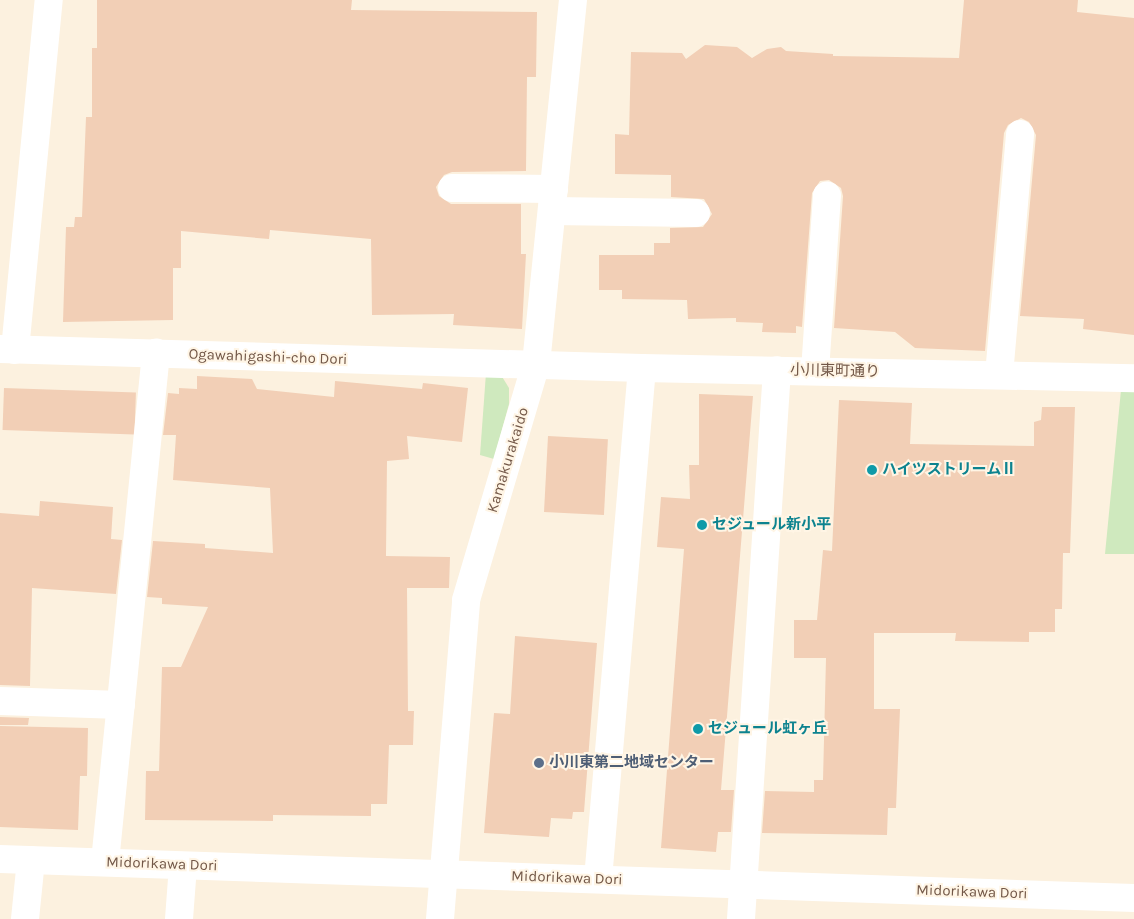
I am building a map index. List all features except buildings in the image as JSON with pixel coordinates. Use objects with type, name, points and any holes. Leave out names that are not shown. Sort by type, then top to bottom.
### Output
[{"type":"street","points":[[7,350],[49,0]]},
{"type":"street","name":"Kamakurakaido","points":[[440,919],[466,600],[536,364],[573,0]]},
{"type":"street","points":[[998,375],[1020,134]]},
{"type":"street","points":[[452,188],[553,200],[696,213]]},
{"type":"street","points":[[815,371],[827,195]]},
{"type":"street","name":"Ogawahigashi-cho Dori","points":[[7,350],[536,364]]},
{"type":"street","points":[[106,862],[156,353]]},
{"type":"street","name":"小川東町通り","points":[[536,364],[642,368],[1134,378]]},
{"type":"street","points":[[598,879],[642,368]]},
{"type":"street","points":[[741,919],[776,370]]},
{"type":"street","points":[[0,701],[121,705]]},
{"type":"street","name":"Midorikawa Dori","points":[[0,859],[598,879],[743,886],[1058,907],[1134,898]]},
{"type":"street","points":[[25,919],[32,860]]},
{"type":"street","points":[[179,919],[183,866]]},
{"type":"green space","points":[[486,373],[501,375],[509,388],[509,404],[494,459],[480,455]]},
{"type":"green space","points":[[1121,390],[1134,391],[1134,554],[1105,554]]},
{"type":"place","name":"ハイツストリームⅡ","points":[[872,470]]},
{"type":"place","name":"セジュール新小平","points":[[702,525]]},
{"type":"place","name":"セジュール虹ヶ丘","points":[[698,729]]},
{"type":"place","name":"小川東第二地域センター","points":[[539,763]]}]
